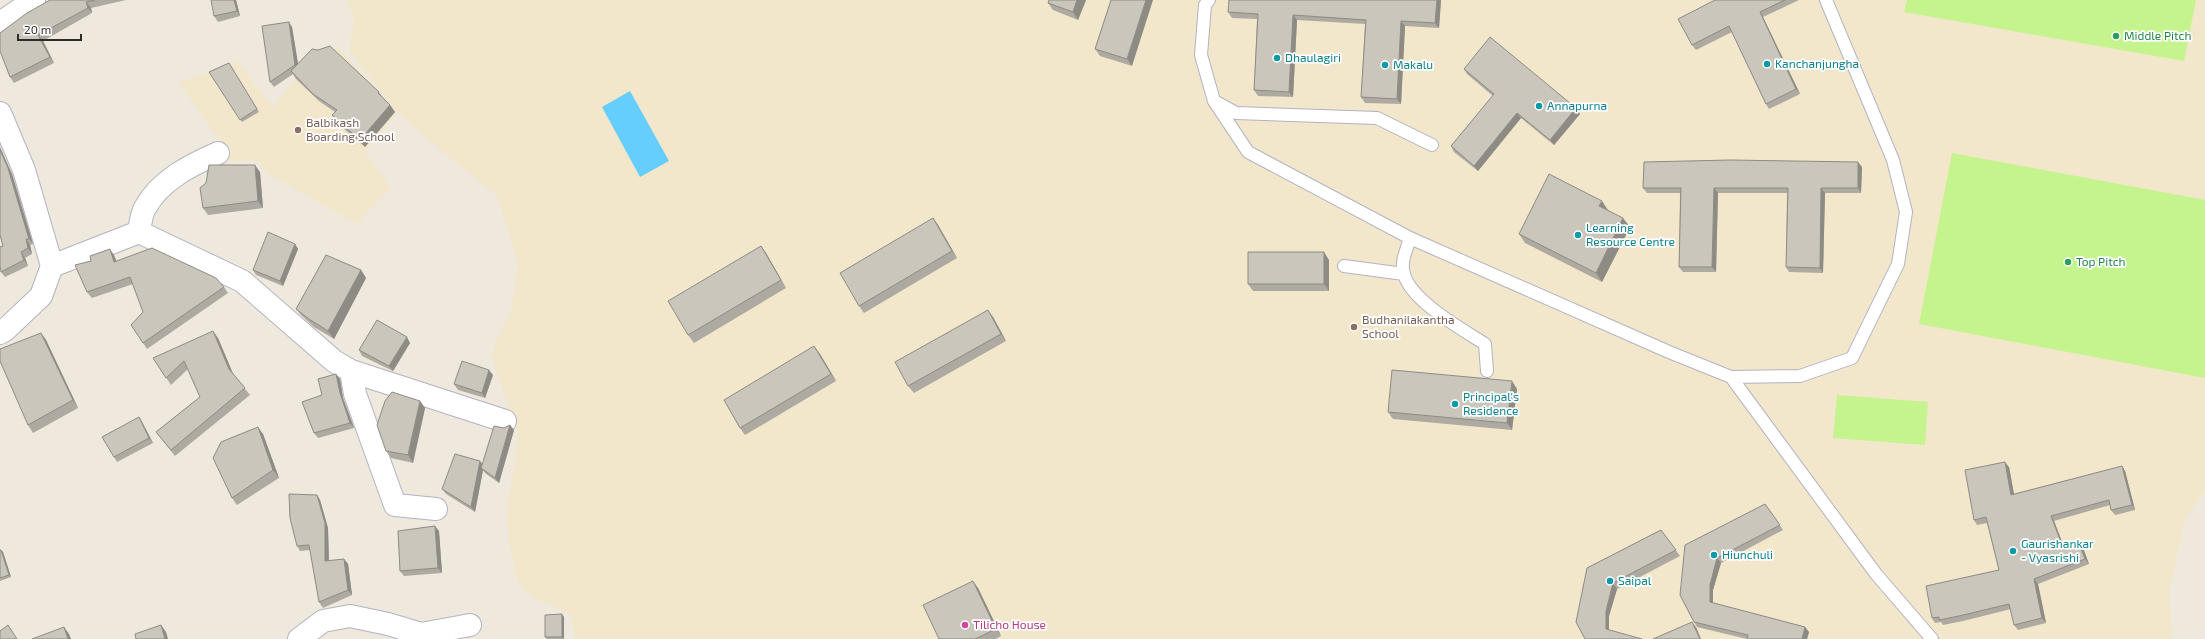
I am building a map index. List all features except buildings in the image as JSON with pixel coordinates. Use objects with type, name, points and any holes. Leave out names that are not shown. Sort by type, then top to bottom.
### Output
[{"type":"street","points":[[0,23],[34,0]]},
{"type":"street","points":[[0,113],[24,170],[52,266],[40,296],[0,333]]},
{"type":"street","points":[[139,232],[144,209],[157,191],[188,166],[218,153]]},
{"type":"street","points":[[52,266],[139,232],[242,281],[334,361],[351,371],[505,421]]},
{"type":"street","points":[[351,371],[355,394],[395,505],[436,509]]},
{"type":"street","points":[[299,639],[323,621],[350,616],[388,624],[421,634],[470,625]]},
{"type":"lane","points":[[1209,0],[1205,6],[1201,55],[1214,101],[1248,152],[1410,238],[1662,349],[1731,377],[1800,376],[1852,358],[1898,264],[1906,212],[1893,160],[1826,0]]},
{"type":"lane","points":[[1214,101],[1236,112],[1377,118],[1432,145]]},
{"type":"lane","points":[[1410,238],[1404,257],[1404,274],[1419,299],[1485,344],[1487,371]]},
{"type":"lane","points":[[1344,266],[1404,274]]},
{"type":"lane","points":[[1731,377],[1876,574],[1932,639]]},
{"type":"shaded area","name":"Budhanilakantha School","points":[[347,0],[2205,0],[2205,491],[2185,519],[2169,592],[2172,639],[575,639],[571,614],[534,598],[518,584],[509,542],[507,506],[516,457],[518,434],[492,358],[495,344],[511,311],[518,263],[497,196],[420,133],[398,112],[365,152],[391,188],[357,224],[267,173],[256,159],[229,162],[226,149],[179,83],[237,61],[273,108],[311,57],[337,47],[393,106],[349,51],[354,18]]},
{"type":"green space","name":"Middle Pitch","points":[[1907,0],[2196,0],[2184,61],[1904,12]]},
{"type":"green space","name":"Top Pitch","points":[[1952,153],[2205,200],[2205,378],[1919,324]]},
{"type":"green space","points":[[1837,395],[1928,402],[1925,445],[1833,438]]},
{"type":"water","points":[[630,91],[669,161],[640,177],[602,107]]},
{"type":"place","name":"Middle Pitch","points":[[2116,36]]},
{"type":"place","name":"Dhaulagiri","points":[[1277,58]]},
{"type":"place","name":"Kanchanjungha","points":[[1767,64]]},
{"type":"place","name":"Makalu","points":[[1385,65]]},
{"type":"place","name":"Annapurna","points":[[1539,106]]},
{"type":"place","name":"Balbikash Boarding School","points":[[298,130]]},
{"type":"place","name":"Learning Resource Centre","points":[[1578,235]]},
{"type":"place","name":"Top Pitch","points":[[2068,262]]},
{"type":"place","name":"Budhanilakantha School","points":[[1354,327]]},
{"type":"place","name":"Principal's Residence","points":[[1455,404]]},
{"type":"place","name":"Gaurishankar - Vyasrishi","points":[[2013,551]]},
{"type":"place","name":"Hiunchuli","points":[[1714,555]]},
{"type":"place","name":"Saipal","points":[[1610,581]]},
{"type":"place","name":"Tilicho House","points":[[965,625]]}]
